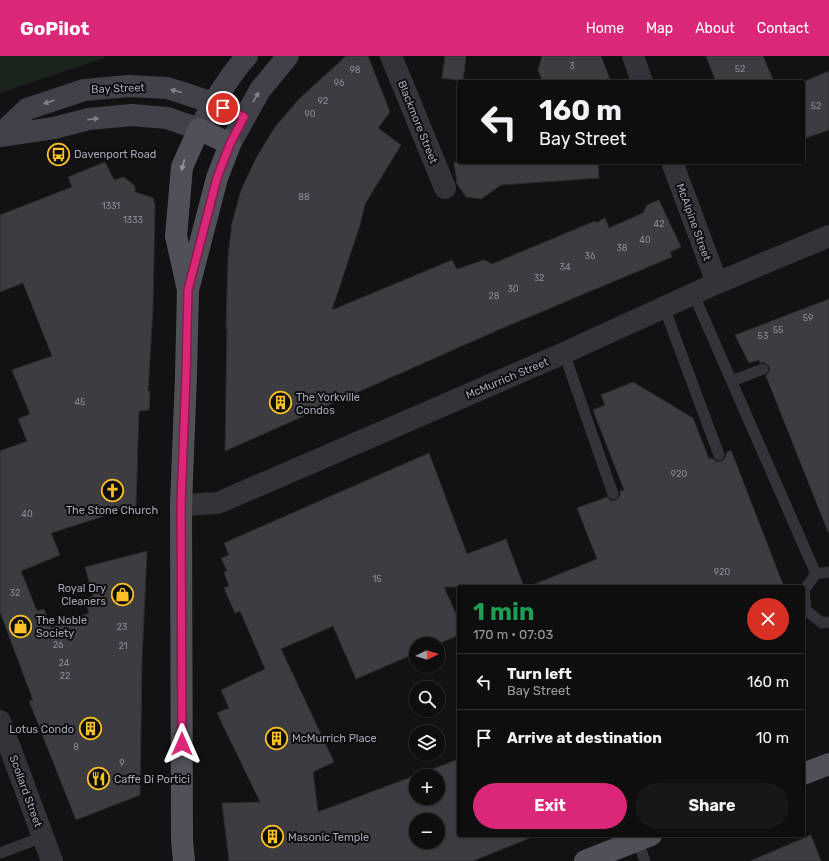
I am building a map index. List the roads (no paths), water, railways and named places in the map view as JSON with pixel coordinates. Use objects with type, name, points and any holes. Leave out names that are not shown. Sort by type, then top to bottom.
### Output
[{"type":"main road","points":[[188,290],[176,236],[182,167],[198,129],[213,103],[233,72],[247,56]]},
{"type":"main road","points":[[184,861],[182,840],[181,504],[188,290],[217,178],[230,144],[260,90],[288,56]]},
{"type":"main road","name":"Bay Street","points":[[0,136],[27,110],[84,90],[129,86],[166,88],[213,103],[244,117]]},
{"type":"main road","name":"Bay Street","points":[[0,136],[54,128],[89,119],[132,115],[168,118],[198,129],[230,144]]},
{"type":"main road","points":[[805,773],[829,764]]},
{"type":"main road","points":[[585,861],[644,838]]},
{"type":"street","name":"Blackmore Street","points":[[391,56],[445,188]]},
{"type":"street","points":[[633,56],[641,80]]},
{"type":"street","name":"McAlpine Street","points":[[673,164],[717,283]]},
{"type":"street","name":"McMurrich Street","points":[[181,504],[218,504],[564,353],[717,283],[829,236]]},
{"type":"street","name":"Scollard Street","points":[[0,721],[52,861]]},
{"type":"lane","points":[[693,294],[816,574]]},
{"type":"lane","points":[[664,307],[719,455]]},
{"type":"lane","points":[[564,353],[613,494]]},
{"type":"lane","points":[[732,381],[763,369]]},
{"type":"lane","points":[[805,589],[816,574],[829,572]]},
{"type":"lane","points":[[805,600],[806,610],[822,623],[829,622]]},
{"type":"lane","points":[[0,853],[43,837]]},
{"type":"lane","points":[[644,838],[645,861]]},
{"type":"place","name":"Davenport Road","points":[[58,154]]},
{"type":"place","name":"The Yorkville Condos","points":[[280,403]]},
{"type":"place","name":"The Stone Church","points":[[112,490]]},
{"type":"place","name":"Royal Dry Cleaners","points":[[122,594]]},
{"type":"place","name":"The Noble Society","points":[[20,626]]},
{"type":"place","name":"Lotus Condo","points":[[90,729]]},
{"type":"place","name":"McMurrich Place","points":[[276,738]]},
{"type":"place","name":"Caffe Di Portici","points":[[98,779]]},
{"type":"place","name":"Masonic Temple","points":[[273,837]]}]
